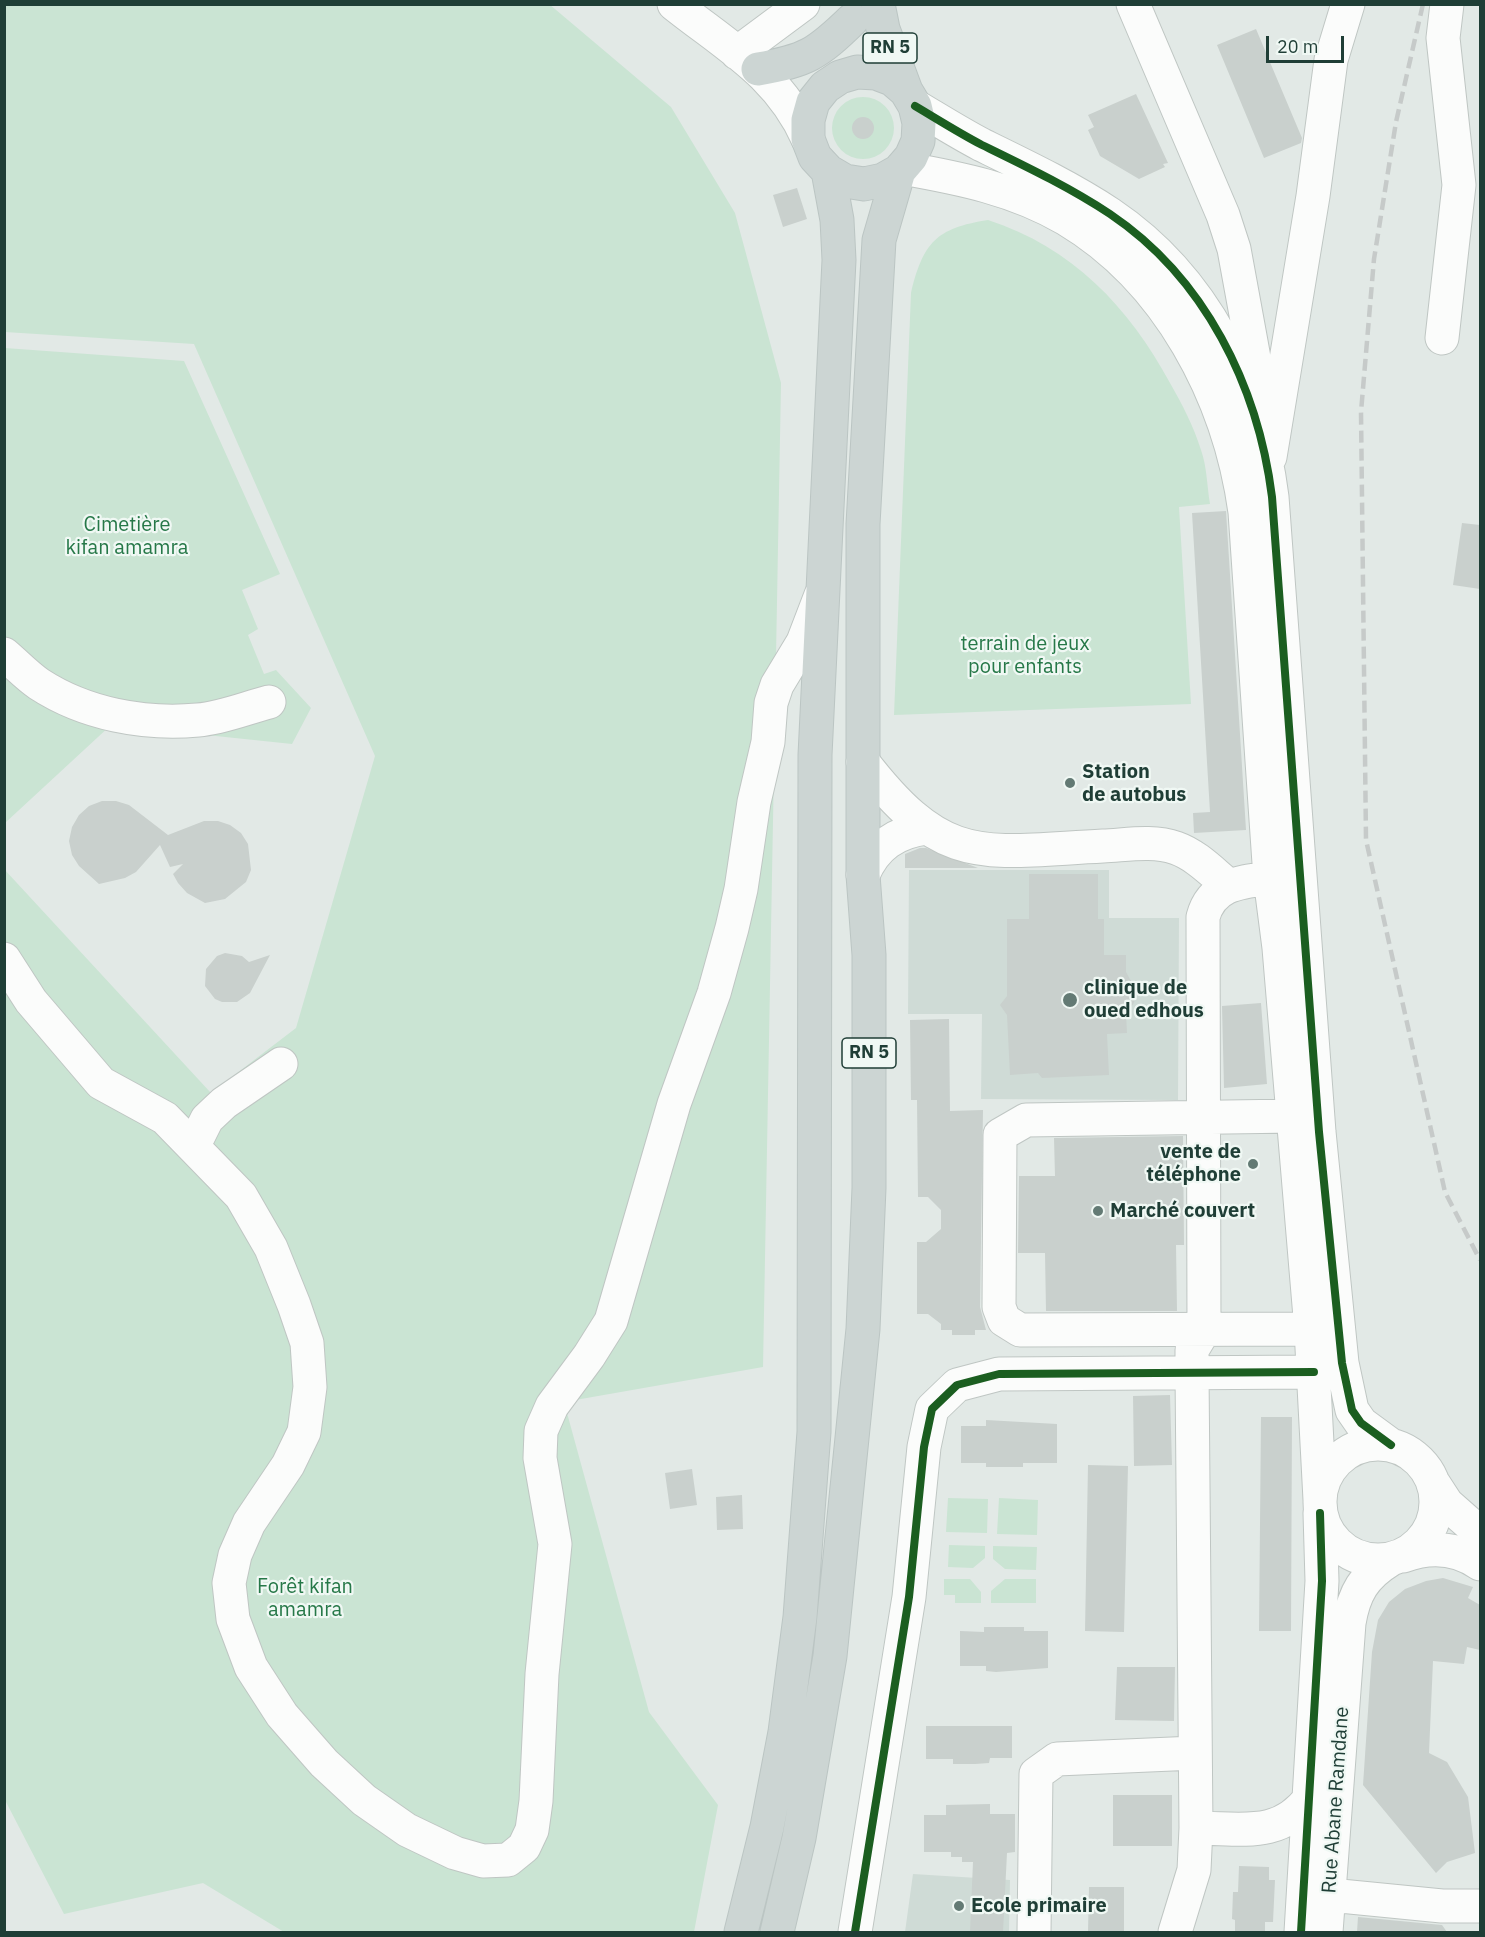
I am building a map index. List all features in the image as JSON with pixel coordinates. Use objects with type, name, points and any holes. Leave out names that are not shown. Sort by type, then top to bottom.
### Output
[{"type":"main road","points":[[747,61],[790,64],[810,56],[825,47],[861,10]]},
{"type":"main road","name":"RN 5","points":[[830,84],[861,10],[883,29],[910,98]]},
{"type":"main road","points":[[857,72],[876,73],[892,79],[910,98],[919,123],[918,141],[911,157],[900,170],[882,180],[864,184],[844,181],[828,171],[815,157],[808,139],[808,120],[813,102],[830,84],[857,72]]},
{"type":"main road","name":"RN 5","points":[[777,1932],[799,1838],[830,1656],[863,1329],[869,1188],[869,955],[863,875],[863,524],[879,240],[900,170]]},
{"type":"main road","name":"RN 5","points":[[741,1932],[767,1827],[785,1732],[800,1617],[814,1432],[815,755],[839,260],[837,220],[828,171]]},
{"type":"street","points":[[674,4],[778,88],[791,105],[808,139]]},
{"type":"street","points":[[747,61],[803,4]]},
{"type":"street","points":[[1133,4],[1223,215],[1241,284],[1264,413],[1278,560],[1287,719],[1319,1132],[1342,1363],[1352,1410],[1361,1423],[1391,1445],[1413,1455],[1429,1473],[1447,1504],[1480,1533]]},
{"type":"street","points":[[1268,465],[1306,241],[1331,60],[1347,4]]},
{"type":"street","points":[[1442,338],[1459,185],[1443,38],[1447,4]]},
{"type":"street","points":[[747,61],[785,82],[804,87],[830,84]]},
{"type":"street","points":[[910,98],[980,144],[1081,196],[1112,216],[1147,244],[1205,309],[1229,352],[1251,402],[1268,465]]},
{"type":"street","points":[[900,170],[966,179],[999,189],[1065,219],[1110,249],[1164,308],[1209,384],[1224,419],[1240,476],[1245,512],[1270,878],[1279,948],[1311,1329],[1320,1507],[1322,1581],[1300,1932]]},
{"type":"street","points":[[1229,352],[1238,326],[1241,284]]},
{"type":"street","points":[[4,959],[32,1000],[101,1083],[165,1118],[194,1145],[246,1204],[271,1248],[307,1343],[310,1387],[304,1432],[288,1464],[249,1523],[235,1555],[229,1583],[233,1619],[251,1667],[296,1731],[324,1763],[364,1800],[407,1830],[455,1853],[483,1862],[508,1860],[524,1847],[532,1830],[536,1801],[542,1674],[555,1544],[540,1458],[541,1431],[552,1406],[590,1356],[611,1321],[674,1104],[714,993],[732,928],[741,889],[754,802],[768,742],[771,703],[777,685],[803,642],[823,591]]},
{"type":"street","points":[[4,654],[38,684],[76,704],[111,714],[164,721],[200,720],[269,702]]},
{"type":"street","points":[[863,762],[892,797],[927,828],[956,844],[989,851],[1161,845],[1191,856],[1228,885]]},
{"type":"street","points":[[863,875],[868,862],[887,841],[899,834],[927,828]]},
{"type":"street","points":[[1175,1932],[1194,1870],[1196,1828],[1192,1350],[1204,1330],[1203,917],[1214,894],[1228,885],[1270,878]]},
{"type":"street","points":[[194,1145],[207,1119],[224,1103],[281,1064]]},
{"type":"street","points":[[1294,1116],[1026,1120],[1000,1135],[999,1307],[1004,1320],[1020,1330],[1311,1329]]},
{"type":"street","points":[[855,1932],[906,1620],[924,1447],[932,1409],[957,1385],[999,1374],[1314,1372]]},
{"type":"street","points":[[1391,1445],[1366,1445],[1342,1456],[1326,1476],[1320,1507],[1331,1538],[1346,1551],[1364,1559],[1396,1558],[1430,1549],[1447,1549],[1480,1564]]},
{"type":"street","points":[[1396,1558],[1422,1541],[1430,1531],[1437,1508],[1434,1484]]},
{"type":"street","name":"Rue Abane Ramdane","points":[[1326,1932],[1349,1623],[1357,1592],[1371,1573],[1396,1558]]},
{"type":"street","points":[[1034,1932],[1036,1774],[1057,1759],[1195,1753]]},
{"type":"street","points":[[1196,1828],[1261,1829],[1298,1814],[1310,1798]]},
{"type":"street","points":[[1261,1829],[1289,1844],[1304,1864]]},
{"type":"street","points":[[1329,1895],[1448,1919],[1480,1906]]},
{"type":"shaded area","points":[[909,870],[1109,870],[1109,918],[1179,918],[1178,1100],[981,1099],[982,1014],[908,1014]]},
{"type":"shaded area","name":"Ecole primaire","points":[[913,1874],[1010,1880],[1009,1932],[905,1932]]},
{"type":"green space","name":"Forêt kifan amamra","points":[[549,4],[671,107],[735,213],[781,383],[763,1367],[564,1402],[649,1712],[718,1805],[694,1932],[284,1932],[203,1883],[64,1914],[5,1800],[4,869],[211,1093],[296,1028],[375,756],[194,344],[5,332],[5,5]]},
{"type":"green space","points":[[857,97],[869,97],[885,106],[892,116],[894,128],[892,140],[885,150],[869,159],[857,159],[846,154],[837,145],[832,134],[832,122],[837,111],[846,102]]},
{"type":"green space","name":"terrain de jeux pour enfants","points":[[988,220],[1046,246],[1072,263],[1117,305],[1154,355],[1195,433],[1205,463],[1210,504],[1179,507],[1191,704],[894,715],[911,293],[921,262],[935,241],[944,233],[956,228]]},
{"type":"green space","name":"Cimetière kifan amamra","points":[[5,348],[184,361],[280,574],[242,590],[258,629],[248,635],[264,674],[276,670],[311,708],[292,744],[111,725],[5,823]]},
{"type":"green space","points":[[948,1498],[988,1499],[987,1533],[946,1532]]},
{"type":"green space","points":[[999,1498],[1038,1500],[1037,1535],[997,1534]]},
{"type":"green space","points":[[949,1545],[985,1546],[985,1558],[973,1568],[948,1567]]},
{"type":"green space","points":[[993,1546],[1037,1547],[1036,1570],[1005,1569],[993,1559]]},
{"type":"green space","points":[[944,1579],[970,1579],[981,1592],[981,1603],[955,1603],[955,1595],[944,1595]]},
{"type":"green space","points":[[1005,1579],[1036,1579],[1036,1603],[991,1603],[991,1591]]},
{"type":"building","points":[[1256,29],[1302,138],[1301,143],[1264,158],[1217,45]]},
{"type":"building","points":[[1136,94],[1168,163],[1163,164],[1165,167],[1139,179],[1100,156],[1088,130],[1094,127],[1088,115]]},
{"type":"building","points":[[863,117],[871,120],[874,128],[871,136],[863,139],[855,136],[852,128],[855,120]]},
{"type":"building","points":[[797,188],[807,219],[783,227],[773,195]]},
{"type":"building","points":[[1226,511],[1246,830],[1194,833],[1193,813],[1210,812],[1192,513]]},
{"type":"building","points":[[1462,523],[1480,525],[1480,589],[1453,585]]},
{"type":"building","points":[[102,801],[116,801],[129,805],[168,835],[204,821],[218,821],[230,825],[241,833],[248,844],[251,870],[246,882],[225,899],[205,903],[187,893],[178,883],[173,874],[183,864],[170,867],[160,845],[136,872],[125,878],[99,884],[79,866],[72,855],[69,841],[72,827],[79,815],[89,806]]},
{"type":"building","points":[[926,848],[978,868],[905,868],[905,854]]},
{"type":"building","name":"clinique de oued edhous","points":[[1029,874],[1098,874],[1098,919],[1104,919],[1104,955],[1126,955],[1126,972],[1137,992],[1134,1003],[1126,1013],[1127,1033],[1107,1034],[1109,1075],[1042,1078],[1038,1073],[1010,1075],[1007,1015],[1000,1005],[1007,996],[1007,919],[1029,919]]},
{"type":"building","points":[[225,953],[242,956],[249,962],[270,955],[250,993],[237,1002],[222,1002],[215,999],[205,986],[206,969],[217,956]]},
{"type":"building","points":[[1261,1003],[1267,1084],[1224,1088],[1222,1006]]},
{"type":"building","points":[[949,1019],[950,1111],[983,1110],[980,1307],[986,1330],[975,1330],[975,1335],[952,1335],[952,1330],[941,1330],[941,1324],[928,1314],[917,1314],[917,1242],[926,1242],[941,1229],[941,1210],[928,1197],[918,1197],[917,1100],[911,1100],[910,1020]]},
{"type":"building","name":"Marché couvert","points":[[1183,1136],[1184,1245],[1176,1245],[1177,1311],[1046,1311],[1045,1253],[1018,1253],[1019,1176],[1055,1176],[1054,1138]]},
{"type":"building","points":[[1170,1395],[1172,1465],[1134,1466],[1133,1396]]},
{"type":"building","points":[[1261,1417],[1292,1417],[1291,1631],[1259,1631]]},
{"type":"building","points":[[986,1420],[1057,1424],[1057,1463],[1023,1463],[1023,1467],[986,1467],[986,1463],[961,1463],[961,1426],[986,1426]]},
{"type":"building","points":[[1088,1465],[1128,1466],[1124,1632],[1085,1631]]},
{"type":"building","points":[[692,1469],[697,1505],[670,1509],[665,1473]]},
{"type":"building","points":[[742,1495],[743,1529],[717,1530],[716,1497]]},
{"type":"building","points":[[1443,1578],[1473,1587],[1468,1598],[1480,1605],[1480,1650],[1467,1647],[1464,1664],[1433,1661],[1429,1753],[1447,1762],[1468,1797],[1475,1853],[1447,1862],[1436,1873],[1363,1785],[1372,1652],[1378,1620],[1389,1602],[1405,1589],[1426,1581]]},
{"type":"building","points":[[984,1627],[1024,1627],[1024,1631],[1048,1631],[1048,1668],[996,1672],[986,1671],[986,1666],[960,1666],[960,1631],[984,1632]]},
{"type":"building","points":[[1117,1667],[1175,1667],[1174,1721],[1115,1720]]},
{"type":"building","points":[[926,1726],[1012,1726],[1012,1758],[990,1758],[989,1763],[975,1764],[953,1764],[953,1759],[926,1759]]},
{"type":"building","points":[[1113,1795],[1172,1795],[1172,1846],[1113,1846]]},
{"type":"building","points":[[990,1804],[990,1814],[1015,1814],[1015,1852],[1007,1853],[1003,1932],[970,1932],[973,1862],[962,1862],[962,1857],[951,1857],[951,1852],[924,1852],[924,1815],[946,1815],[946,1805]]},
{"type":"building","points":[[1239,1866],[1269,1867],[1269,1880],[1275,1880],[1273,1922],[1265,1922],[1265,1932],[1235,1932],[1235,1920],[1232,1919],[1233,1892],[1238,1892]]},
{"type":"building","points":[[1089,1887],[1124,1887],[1124,1932],[1088,1932]]},
{"type":"building","points":[[1358,1917],[1442,1925],[1447,1932],[1357,1932]]},
{"type":"railway","points":[[1423,4],[1396,122],[1374,259],[1361,412],[1366,840],[1445,1192],[1480,1260]]},
{"type":"cycle path","points":[[915,106],[973,140],[1079,195],[1110,214],[1144,240],[1199,302],[1240,376],[1254,415],[1265,456],[1272,497],[1319,1132],[1342,1363],[1352,1410],[1361,1423],[1391,1445]]},
{"type":"cycle path","points":[[855,1932],[909,1597],[924,1447],[932,1409],[957,1385],[999,1374],[1314,1372]]},
{"type":"cycle path","points":[[1301,1932],[1322,1581],[1320,1513]]},
{"type":"place","name":"Station de autobus","points":[[1070,783]]},
{"type":"place","name":"clinique de oued edhous","points":[[1070,1000]]},
{"type":"place","name":"vente de téléphone","points":[[1253,1164]]},
{"type":"place","name":"Marché couvert","points":[[1098,1211]]},
{"type":"place","name":"Ecole primaire","points":[[959,1906]]}]
